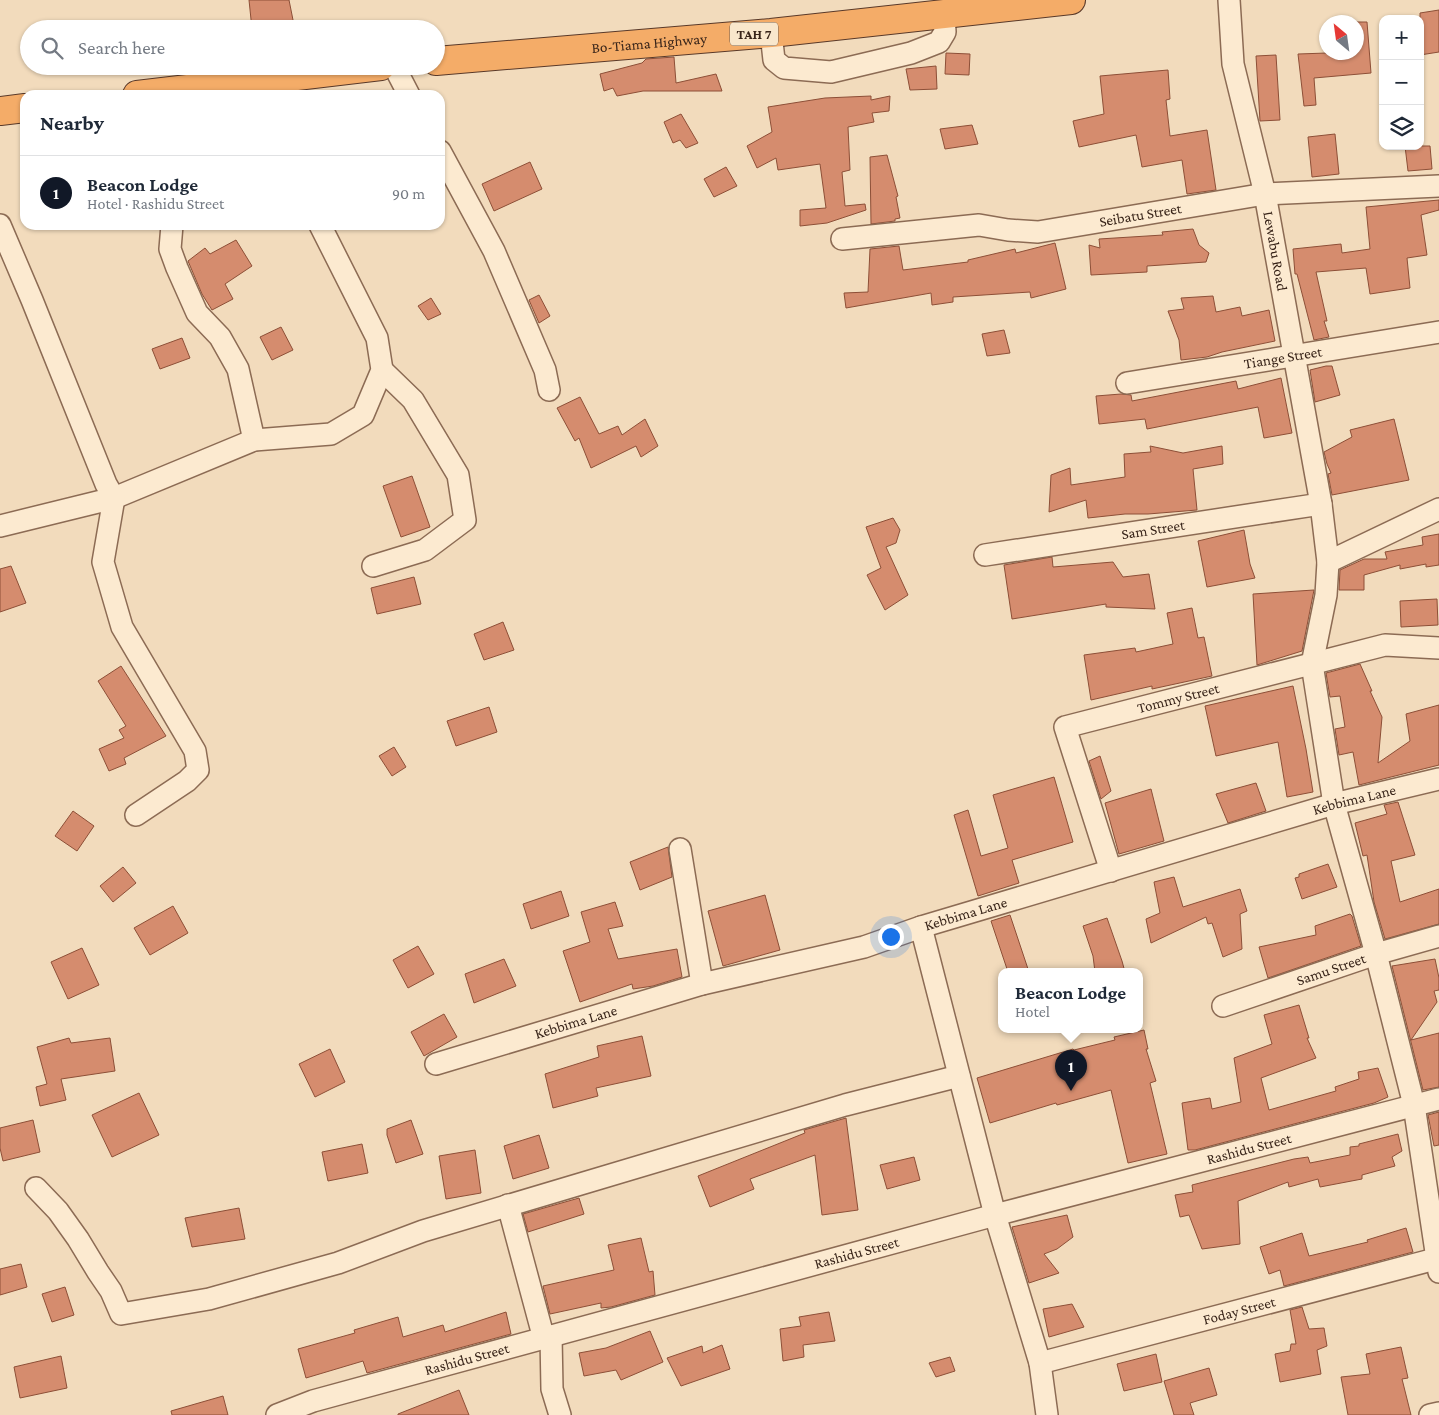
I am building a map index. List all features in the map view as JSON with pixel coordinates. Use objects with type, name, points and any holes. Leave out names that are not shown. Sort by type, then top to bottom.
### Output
[{"type":"highway","name":"Bo-Tiama Highway","points":[[445,60],[771,33],[1071,0]]},
{"type":"highway","points":[[220,90],[325,75]]},
{"type":"highway","points":[[0,111],[20,109]]},
{"type":"street","name":"Lewabu Road","points":[[1229,0],[1233,64],[1265,194],[1321,504],[1328,562],[1326,595],[1312,664]]},
{"type":"street","points":[[771,33],[774,60],[784,68],[831,72],[911,52],[939,42],[945,32],[944,14]]},
{"type":"street","points":[[399,75],[407,90]]},
{"type":"street","points":[[445,160],[494,251],[545,370],[548,390]]},
{"type":"street","name":"Seibatu Street","points":[[842,239],[979,225],[1008,230],[1038,232],[1265,194],[1439,186]]},
{"type":"street","points":[[0,225],[106,484],[114,498],[103,562],[122,627],[194,751],[198,770],[187,781],[136,815]]},
{"type":"street","points":[[172,230],[170,249],[197,312],[220,337],[238,369],[254,440]]},
{"type":"street","points":[[0,526],[114,498],[254,440],[331,434],[363,415],[382,370],[377,338],[323,230]]},
{"type":"street","name":"Tiange Street","points":[[1127,384],[1439,332]]},
{"type":"street","points":[[373,566],[425,550],[465,520],[458,475],[413,400],[382,370]]},
{"type":"street","name":"Sam Street","points":[[985,555],[1321,504]]},
{"type":"street","points":[[1328,562],[1439,509]]},
{"type":"street","name":"Tommy Street","points":[[1111,871],[1065,727],[1385,645],[1439,648]]},
{"type":"street","points":[[1312,664],[1334,804],[1376,954],[1414,1106],[1438,1263]]},
{"type":"street","name":"Kebbima Lane","points":[[436,1064],[702,984],[864,947],[921,926],[1334,804],[1439,779]]},
{"type":"street","points":[[680,850],[702,984]]},
{"type":"street","points":[[921,926],[995,1215],[1040,1363],[1047,1415]]},
{"type":"street","name":"Samu Street","points":[[1223,1006],[1376,954],[1439,936]]},
{"type":"street","points":[[36,1188],[58,1210],[78,1239],[111,1291],[120,1314],[209,1299],[264,1284],[338,1263],[423,1230],[845,1105],[959,1076]]},
{"type":"street","name":"Rashidu Street","points":[[276,1415],[313,1401],[995,1215],[1439,1099]]},
{"type":"street","points":[[508,1205],[548,1337],[552,1389],[560,1415]]},
{"type":"street","name":"Foday Street","points":[[1040,1363],[1438,1263]]},
{"type":"street","points":[[1430,1415],[1439,1413]]},
{"type":"building","points":[[249,0],[289,0],[293,20],[251,20]]},
{"type":"building","points":[[1439,10],[1439,52],[1424,54],[1424,15],[1420,15],[1420,13]]},
{"type":"building","points":[[1364,22],[1367,22],[1371,73],[1314,78],[1316,105],[1304,106],[1298,54],[1319,53],[1319,60],[1364,60]]},
{"type":"building","points":[[946,53],[970,54],[969,75],[945,74]]},
{"type":"building","points":[[1276,55],[1280,120],[1260,121],[1256,56]]},
{"type":"building","points":[[674,57],[676,83],[716,74],[722,91],[643,91],[617,96],[613,88],[604,91],[600,74],[642,63],[646,59]]},
{"type":"building","points":[[936,66],[937,89],[910,90],[906,69]]},
{"type":"building","points":[[1168,70],[1170,99],[1166,100],[1170,136],[1207,130],[1216,190],[1187,194],[1182,160],[1142,167],[1136,135],[1079,147],[1073,121],[1104,114],[1100,76]]},
{"type":"building","points":[[871,96],[871,100],[890,96],[889,111],[872,113],[874,122],[848,127],[850,170],[842,172],[845,206],[865,204],[866,210],[827,223],[800,226],[800,210],[826,208],[820,164],[778,170],[776,158],[757,168],[747,146],[772,132],[768,107],[825,98]]},
{"type":"building","points":[[681,114],[698,143],[686,148],[680,140],[673,143],[664,122]]},
{"type":"building","points":[[972,125],[978,144],[945,149],[940,129]]},
{"type":"building","points":[[1335,134],[1339,174],[1312,177],[1308,137]]},
{"type":"building","points":[[1424,146],[1430,146],[1432,169],[1408,171],[1405,150],[1424,150]]},
{"type":"building","points":[[887,155],[898,196],[896,197],[900,218],[895,219],[895,221],[871,224],[870,157]]},
{"type":"building","points":[[530,162],[542,189],[494,211],[482,184]]},
{"type":"building","points":[[726,167],[737,186],[714,197],[704,179]]},
{"type":"building","points":[[1439,200],[1439,210],[1421,215],[1427,255],[1407,258],[1410,288],[1370,294],[1366,268],[1316,272],[1327,321],[1324,321],[1329,337],[1314,340],[1297,274],[1295,274],[1293,249],[1341,244],[1342,253],[1370,249],[1366,207]]},
{"type":"building","points":[[1193,229],[1199,245],[1209,253],[1206,262],[1147,266],[1147,272],[1091,275],[1089,245],[1100,248],[1099,239],[1163,235],[1162,232]]},
{"type":"building","points":[[236,240],[252,266],[225,284],[233,299],[212,310],[202,294],[188,261],[205,248],[210,254]]},
{"type":"building","points":[[1055,243],[1066,289],[1031,298],[1030,292],[953,297],[953,302],[932,305],[931,293],[846,308],[844,293],[868,292],[870,249],[899,246],[903,270],[968,262],[968,260],[1015,249],[1016,253]]},
{"type":"building","points":[[539,295],[550,316],[539,323],[529,300]]},
{"type":"building","points":[[1213,296],[1216,312],[1240,307],[1242,316],[1269,310],[1275,341],[1207,357],[1181,360],[1179,340],[1168,311],[1184,309],[1181,298]]},
{"type":"building","points":[[431,298],[441,314],[428,320],[418,306]]},
{"type":"building","points":[[281,327],[293,350],[272,360],[260,337]]},
{"type":"building","points":[[1004,330],[1010,353],[987,356],[982,334]]},
{"type":"building","points":[[182,338],[190,358],[160,369],[152,349]]},
{"type":"building","points":[[1332,366],[1340,395],[1315,402],[1310,370]]},
{"type":"building","points":[[1281,378],[1292,433],[1264,438],[1258,407],[1147,429],[1145,419],[1099,424],[1096,396],[1131,395],[1132,401],[1236,381],[1238,389]]},
{"type":"building","points":[[580,397],[599,434],[618,426],[622,435],[645,419],[658,446],[641,457],[636,446],[591,468],[579,438],[575,441],[557,408]]},
{"type":"building","points":[[1394,419],[1409,480],[1332,495],[1328,474],[1331,473],[1324,452],[1352,437],[1350,430]]},
{"type":"building","points":[[1150,446],[1183,453],[1222,446],[1223,464],[1193,469],[1197,510],[1088,518],[1086,500],[1049,512],[1051,475],[1070,468],[1071,485],[1125,477],[1124,454],[1151,452]]},
{"type":"building","points":[[412,476],[430,527],[401,537],[383,486]]},
{"type":"building","points":[[893,518],[900,530],[896,543],[886,547],[908,595],[885,610],[867,575],[881,568],[866,527]]},
{"type":"building","points":[[1244,530],[1250,564],[1255,578],[1207,587],[1198,541]]},
{"type":"building","points":[[1439,534],[1439,565],[1426,567],[1426,564],[1400,569],[1400,565],[1364,575],[1364,590],[1339,590],[1340,570],[1364,559],[1387,559],[1385,552],[1423,545],[1422,537]]},
{"type":"building","points":[[1052,557],[1053,567],[1113,562],[1123,577],[1149,574],[1155,609],[1106,607],[1106,604],[1012,619],[1004,565]]},
{"type":"building","points":[[11,566],[26,603],[0,612],[0,569]]},
{"type":"building","points":[[414,577],[421,604],[377,614],[371,588]]},
{"type":"building","points":[[1314,590],[1302,651],[1257,665],[1253,594]]},
{"type":"building","points":[[1437,599],[1438,625],[1401,627],[1400,601]]},
{"type":"building","points":[[1192,608],[1198,638],[1204,637],[1212,676],[1152,689],[1152,686],[1091,700],[1084,655],[1135,648],[1136,652],[1173,644],[1167,613]]},
{"type":"building","points":[[503,622],[514,650],[484,660],[474,634]]},
{"type":"building","points":[[1360,664],[1382,717],[1378,763],[1410,741],[1406,714],[1439,705],[1439,765],[1359,785],[1353,752],[1339,755],[1335,729],[1345,727],[1340,696],[1330,697],[1326,673]]},
{"type":"building","points":[[121,666],[166,736],[124,758],[126,764],[109,771],[99,749],[124,738],[119,730],[126,726],[98,681]]},
{"type":"building","points":[[1293,686],[1313,792],[1287,797],[1278,742],[1216,756],[1205,706]]},
{"type":"building","points":[[489,707],[497,732],[456,746],[447,721]]},
{"type":"building","points":[[394,747],[406,767],[392,776],[379,756]]},
{"type":"building","points":[[1100,756],[1111,791],[1101,799],[1089,761]]},
{"type":"building","points":[[1054,777],[1073,842],[1012,860],[1019,883],[978,896],[954,815],[968,810],[981,856],[1008,848],[993,795]]},
{"type":"building","points":[[1256,783],[1266,811],[1228,823],[1216,794]]},
{"type":"building","points":[[1151,789],[1164,841],[1119,854],[1105,803]]},
{"type":"building","points":[[1398,802],[1415,855],[1391,861],[1400,902],[1439,889],[1439,924],[1385,939],[1374,902],[1367,855],[1363,856],[1355,823],[1387,814],[1384,805]]},
{"type":"building","points":[[73,811],[94,826],[77,851],[55,836]]},
{"type":"building","points":[[668,847],[672,877],[640,890],[630,862]]},
{"type":"building","points":[[1328,864],[1337,887],[1302,899],[1295,878],[1299,877],[1299,874]]},
{"type":"building","points":[[123,867],[136,883],[113,902],[100,886]]},
{"type":"building","points":[[1174,877],[1183,907],[1240,889],[1247,911],[1240,914],[1242,949],[1223,957],[1212,923],[1208,924],[1206,917],[1151,943],[1146,919],[1160,913],[1154,882]]},
{"type":"building","points":[[561,891],[569,916],[531,929],[523,904]]},
{"type":"building","points":[[765,895],[780,950],[723,966],[708,911]]},
{"type":"building","points":[[615,902],[623,926],[608,929],[618,959],[677,949],[682,977],[653,986],[633,989],[632,984],[580,1002],[563,951],[590,942],[581,912]]},
{"type":"building","points":[[173,906],[188,933],[150,955],[134,928]]},
{"type":"building","points":[[1350,914],[1361,946],[1268,978],[1259,947],[1316,935],[1315,926]]},
{"type":"building","points":[[1010,915],[1028,968],[1007,968],[991,921]]},
{"type":"building","points":[[1107,918],[1124,968],[1094,968],[1093,956],[1083,926]]},
{"type":"building","points":[[418,946],[434,974],[408,988],[393,960]]},
{"type":"building","points":[[82,948],[99,985],[68,999],[51,962]]},
{"type":"building","points":[[504,959],[516,986],[474,1003],[465,974]]},
{"type":"building","points":[[1435,959],[1439,978],[1439,990],[1434,991],[1437,1002],[1411,1040],[1439,1033],[1439,1087],[1423,1090],[1392,966]]},
{"type":"building","points":[[1299,1005],[1309,1038],[1307,1038],[1316,1058],[1261,1078],[1269,1110],[1336,1091],[1335,1087],[1359,1079],[1358,1072],[1378,1068],[1388,1097],[1374,1103],[1195,1150],[1188,1150],[1182,1103],[1210,1098],[1212,1109],[1241,1102],[1234,1058],[1272,1044],[1264,1015]]},
{"type":"building","points":[[444,1014],[457,1037],[424,1056],[411,1032]]},
{"type":"building","points":[[1143,1030],[1148,1049],[1146,1049],[1156,1081],[1150,1083],[1167,1154],[1128,1163],[1111,1090],[1057,1105],[1056,1103],[990,1123],[977,1078],[1073,1049],[1115,1040],[1114,1037],[1131,1033],[1143,1033]]},
{"type":"building","points":[[642,1036],[651,1076],[596,1088],[598,1096],[553,1108],[545,1074],[599,1057],[597,1046]]},
{"type":"building","points":[[69,1038],[71,1043],[110,1038],[115,1071],[61,1079],[66,1100],[40,1106],[36,1087],[47,1084],[37,1047]]},
{"type":"building","points":[[330,1049],[345,1082],[315,1097],[299,1064]]},
{"type":"building","points":[[139,1093],[159,1135],[112,1157],[92,1115]]},
{"type":"building","points":[[1439,1112],[1439,1145],[1434,1146],[1428,1115]]},
{"type":"building","points":[[846,1118],[858,1210],[822,1215],[815,1155],[750,1179],[754,1189],[710,1207],[698,1176],[805,1133],[804,1130]]},
{"type":"building","points":[[33,1120],[40,1152],[3,1161],[0,1148],[0,1128]]},
{"type":"building","points":[[411,1120],[423,1154],[396,1163],[387,1135],[387,1129]]},
{"type":"building","points":[[1398,1134],[1402,1151],[1392,1157],[1395,1166],[1362,1175],[1362,1179],[1320,1187],[1318,1179],[1289,1187],[1288,1182],[1238,1201],[1240,1244],[1202,1249],[1189,1215],[1180,1217],[1175,1195],[1193,1192],[1192,1185],[1294,1159],[1308,1157],[1310,1163],[1350,1155],[1350,1147]]},
{"type":"building","points":[[539,1135],[549,1168],[513,1179],[504,1146]]},
{"type":"building","points":[[362,1144],[368,1173],[328,1181],[322,1152]]},
{"type":"building","points":[[475,1150],[481,1193],[446,1199],[439,1156]]},
{"type":"building","points":[[914,1157],[920,1180],[887,1189],[880,1165]]},
{"type":"building","points":[[579,1198],[584,1214],[528,1232],[523,1214]]},
{"type":"building","points":[[239,1208],[245,1239],[192,1247],[185,1218]]},
{"type":"building","points":[[1067,1215],[1073,1237],[1057,1249],[1044,1254],[1059,1273],[1029,1283],[1012,1227]]},
{"type":"building","points":[[1406,1228],[1413,1252],[1284,1286],[1280,1270],[1269,1274],[1260,1247],[1302,1233],[1309,1256],[1368,1242],[1367,1240]]},
{"type":"building","points":[[641,1238],[649,1272],[653,1271],[655,1295],[611,1307],[601,1308],[601,1303],[550,1314],[543,1286],[614,1270],[608,1245]]},
{"type":"building","points":[[21,1264],[27,1287],[0,1295],[0,1269]]},
{"type":"building","points":[[65,1287],[74,1315],[52,1322],[42,1294]]},
{"type":"building","points":[[1072,1304],[1084,1327],[1049,1337],[1043,1309]]},
{"type":"building","points":[[1302,1307],[1309,1329],[1324,1328],[1327,1346],[1317,1350],[1321,1374],[1280,1382],[1275,1354],[1290,1351],[1291,1344],[1296,1344],[1290,1310]]},
{"type":"building","points":[[506,1312],[511,1334],[367,1373],[363,1361],[306,1378],[298,1349],[355,1333],[354,1330],[398,1317],[403,1337],[443,1325],[445,1332]]},
{"type":"building","points":[[829,1312],[835,1341],[803,1345],[804,1357],[783,1361],[780,1329],[801,1326],[799,1317]]},
{"type":"building","points":[[650,1331],[663,1362],[621,1380],[616,1370],[584,1376],[579,1353],[606,1348]]},
{"type":"building","points":[[722,1345],[730,1369],[681,1386],[667,1358],[702,1346],[703,1353]]},
{"type":"building","points":[[1401,1347],[1408,1378],[1402,1379],[1411,1415],[1348,1415],[1341,1377],[1370,1374],[1366,1354]]},
{"type":"building","points":[[1156,1354],[1162,1382],[1124,1391],[1117,1364]]},
{"type":"building","points":[[61,1356],[67,1388],[20,1398],[14,1367]]},
{"type":"building","points":[[950,1357],[955,1371],[936,1377],[929,1363]]},
{"type":"building","points":[[1209,1368],[1217,1395],[1190,1403],[1194,1415],[1174,1415],[1164,1381]]},
{"type":"building","points":[[459,1390],[469,1415],[398,1415],[398,1414]]},
{"type":"building","points":[[223,1396],[228,1415],[172,1415],[171,1411]]},
{"type":"place","name":"Beacon Lodge","points":[[1071,1091]]}]
